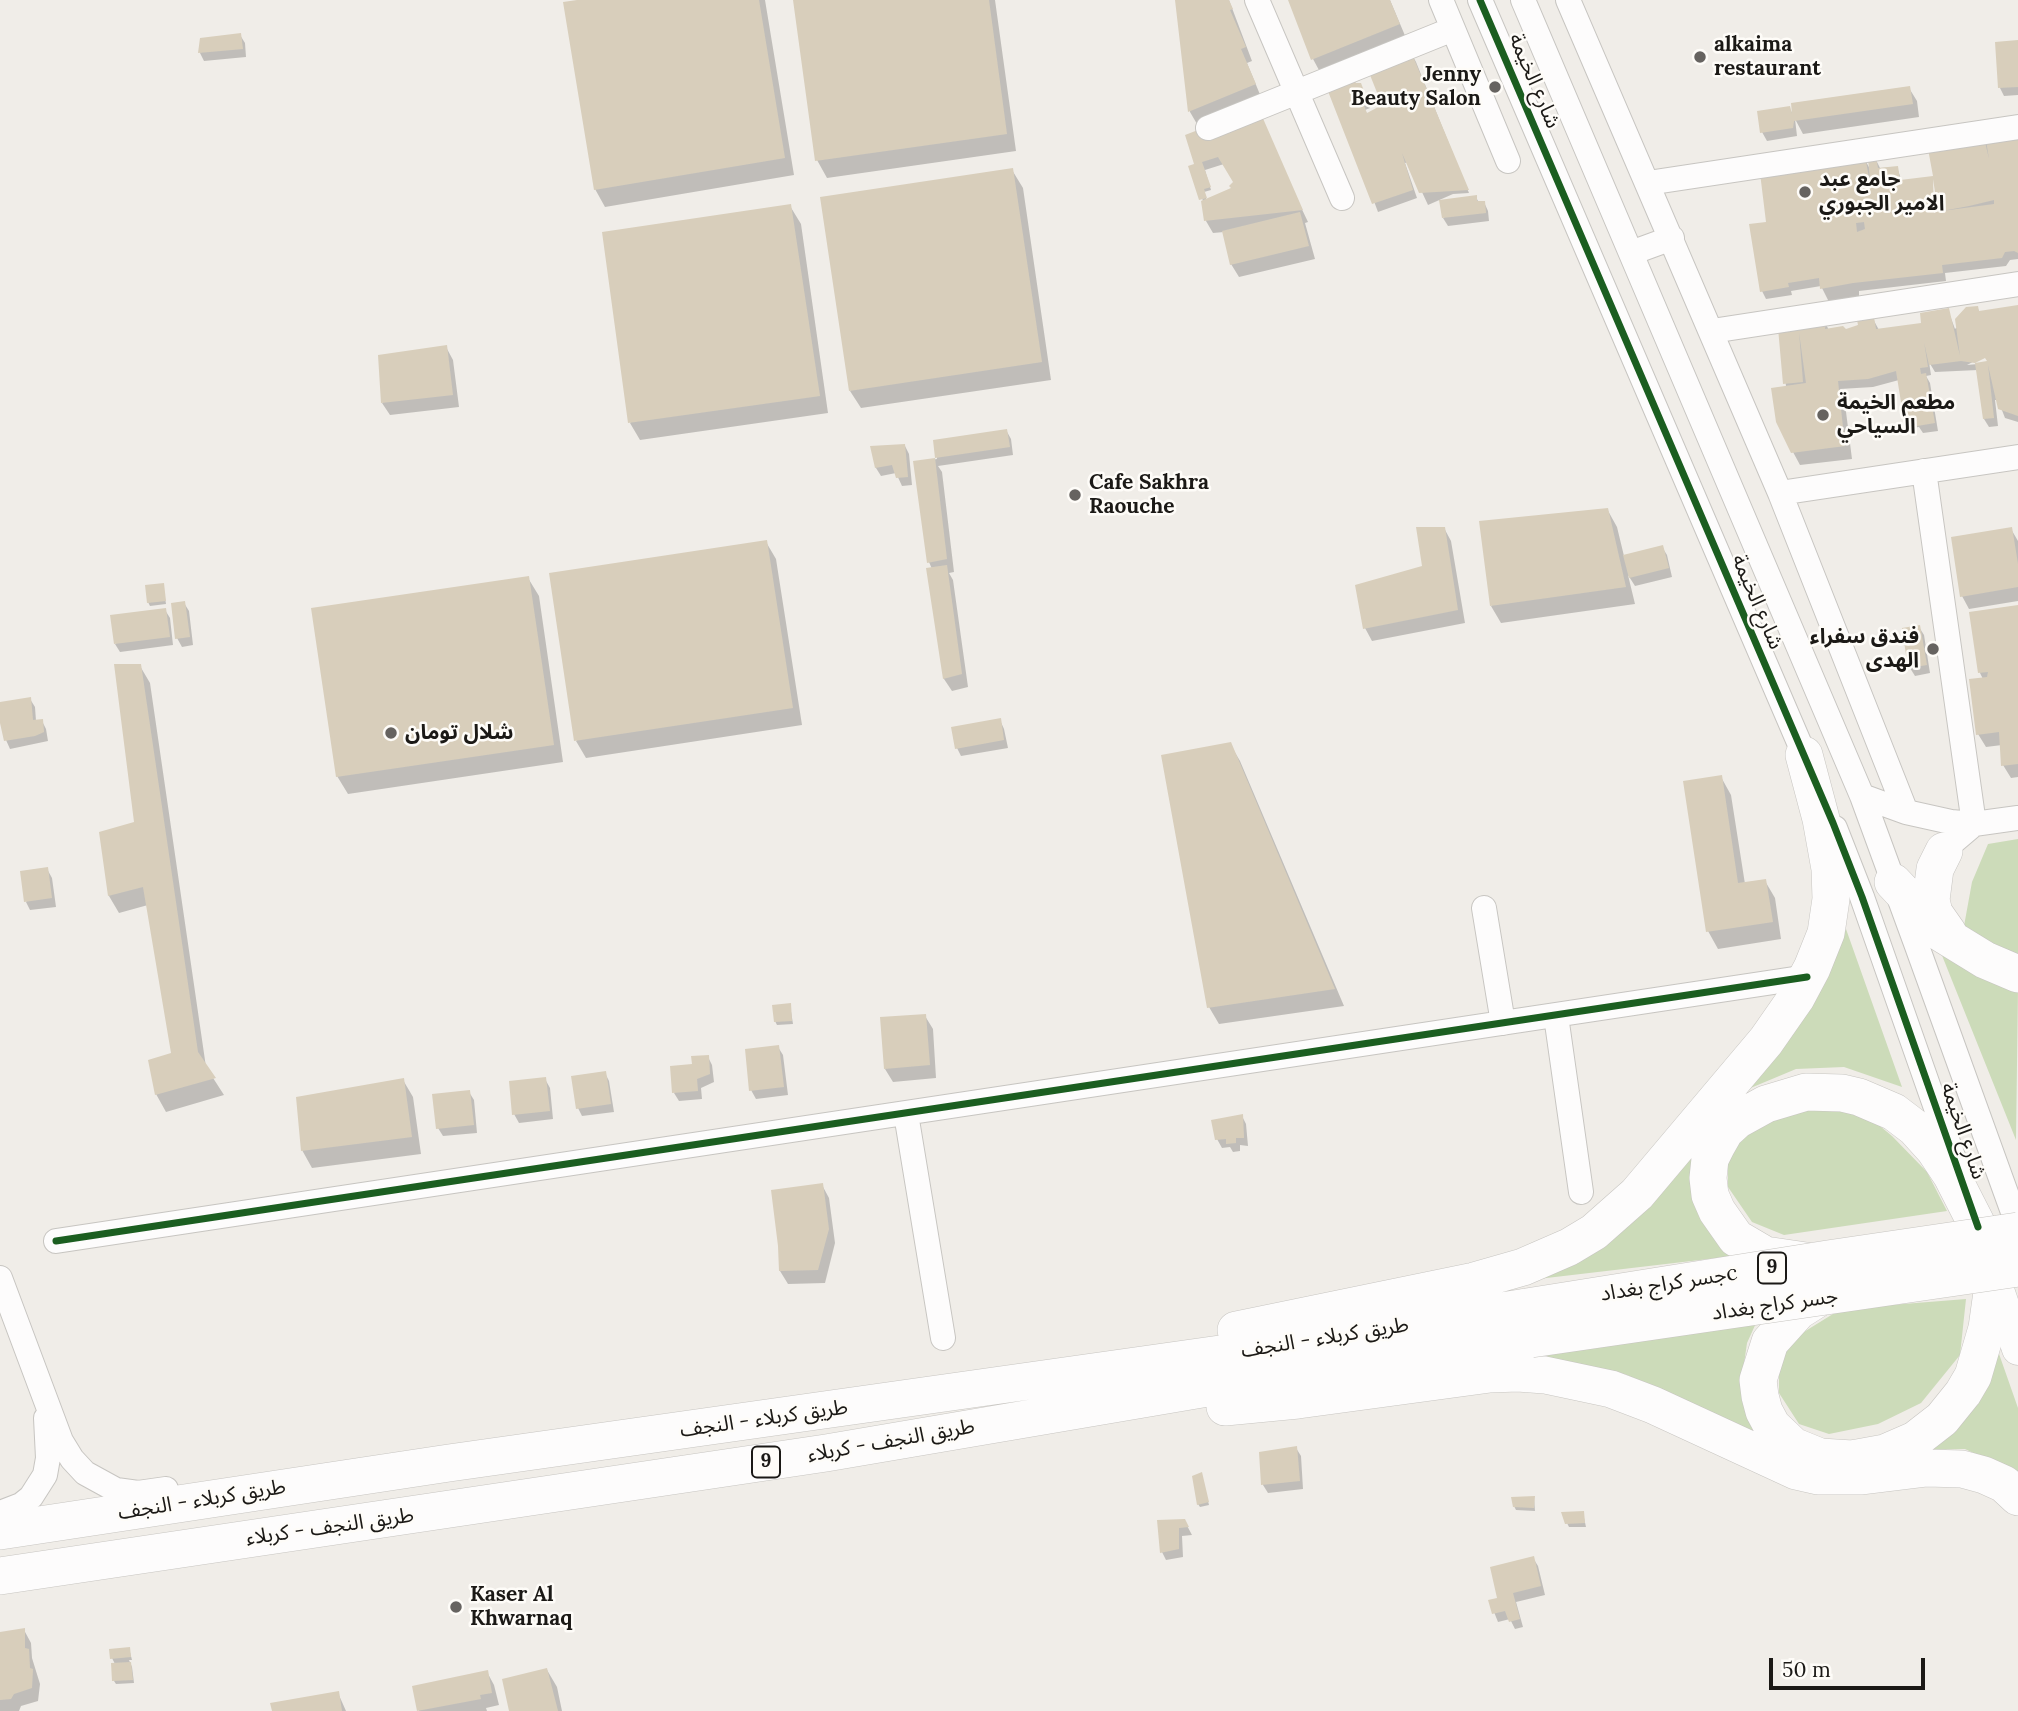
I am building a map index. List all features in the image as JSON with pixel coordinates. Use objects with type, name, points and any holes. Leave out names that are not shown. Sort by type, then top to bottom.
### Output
[{"type":"highway","points":[[1020,1382],[1236,1330],[1499,1275],[1544,1259],[1594,1231],[1637,1194],[1766,1041],[1807,977],[1826,933],[1832,899],[1826,844],[1804,755]]},
{"type":"highway","points":[[1944,851],[1935,869],[1931,900],[1934,913],[1961,946]]},
{"type":"highway","points":[[1904,894],[1941,933],[2018,974]]},
{"type":"highway","points":[[1810,1262],[1765,1255],[1736,1238],[1710,1195],[1708,1178],[1710,1159],[1725,1131],[1737,1119],[1766,1104],[1806,1093],[1842,1093],[1876,1102],[1895,1112],[1915,1128],[1934,1149],[1952,1176],[1978,1227]]},
{"type":"highway","name":"جسر كراج بغدادc","points":[[1529,1323],[1810,1262],[2018,1227]]},
{"type":"highway","points":[[1817,1299],[1798,1311],[1770,1342],[1758,1380],[1759,1396],[1772,1426],[1782,1437],[1800,1449],[1820,1457],[1852,1459],[1885,1453],[1915,1440],[1929,1430],[1964,1393],[1973,1376],[2006,1273]]},
{"type":"highway","name":"جسر كراج بغداد","points":[[1529,1323],[1817,1299],[2006,1273]]},
{"type":"highway","name":"طريق کربلاء - النجف","points":[[0,1531],[449,1463],[1305,1342],[1529,1323]]},
{"type":"highway","name":"طريق النجف - کربلاء","points":[[0,1576],[826,1453],[1278,1376],[1529,1323]]},
{"type":"highway","points":[[1024,1419],[1212,1409],[1462,1377],[1518,1373],[1545,1375],[1611,1390],[1653,1405],[1796,1471],[1818,1476],[1851,1476],[1927,1468],[1962,1469],[1994,1479],[2018,1496]]},
{"type":"main road","points":[[1978,1227],[2006,1273],[2018,1349]]},
{"type":"street","points":[[1258,0],[1295,93],[1342,198]]},
{"type":"street","points":[[1441,0],[1508,161]]},
{"type":"street","name":"شارع الخيمة","points":[[1480,0],[1804,755],[1862,897],[1978,1227]]},
{"type":"street","name":"شارع الخيمة","points":[[1523,0],[1904,894]]},
{"type":"street","points":[[1568,0],[1780,493],[1906,812]]},
{"type":"street","points":[[1208,128],[1453,29]]},
{"type":"street","points":[[1516,84],[1536,80],[1552,68]]},
{"type":"street","points":[[1648,183],[2018,127]]},
{"type":"street","points":[[1564,196],[1580,184],[1601,182]]},
{"type":"street","points":[[1631,253],[1672,238]]},
{"type":"street","points":[[1712,331],[2018,284]]},
{"type":"street","points":[[1780,493],[2018,457]]},
{"type":"street","points":[[1924,471],[1974,824]]},
{"type":"street","points":[[1862,796],[1906,812],[1974,824],[2018,818]]},
{"type":"street","points":[[1974,824],[1944,851],[1920,881],[1904,894],[1918,949],[2018,1227]]},
{"type":"street","points":[[1484,908],[1503,1023]]},
{"type":"street","points":[[56,1241],[1807,977]]},
{"type":"street","points":[[1556,1016],[1581,1192]]},
{"type":"street","points":[[906,1114],[943,1338]]},
{"type":"street","points":[[0,1278],[61,1441],[72,1460],[85,1473],[116,1490],[138,1493],[364,1461],[449,1463]]},
{"type":"street","points":[[0,1513],[21,1505],[31,1497],[45,1475],[48,1458],[47,1436],[41,1390]]},
{"type":"green space","points":[[2018,839],[2018,956],[2006,953],[1964,926],[1972,882],[1988,844]]},
{"type":"green space","points":[[1846,929],[1902,1087],[1844,1067],[1796,1069],[1741,1092],[1806,1009]]},
{"type":"green space","points":[[1937,943],[2018,988],[2016,1140]]},
{"type":"green space","points":[[1792,1110],[1863,1112],[1892,1136],[1927,1172],[1947,1211],[1784,1235],[1752,1222],[1728,1187],[1728,1154],[1751,1127]]},
{"type":"green space","points":[[1691,1142],[1692,1199],[1707,1228],[1734,1256],[1521,1281]]},
{"type":"green space","points":[[1966,1299],[1960,1355],[1921,1403],[1878,1424],[1829,1434],[1799,1424],[1779,1393],[1779,1356],[1799,1335],[1841,1309]]},
{"type":"green space","points":[[1757,1321],[1747,1343],[1742,1378],[1765,1439],[1627,1375],[1536,1356]]},
{"type":"green space","points":[[1998,1351],[2018,1408],[2018,1479],[2005,1468],[1965,1449],[1914,1450]]},
{"type":"building","points":[[759,0],[785,158],[594,190],[563,2]]},
{"type":"building","points":[[793,0],[989,0],[1007,134],[815,161]]},
{"type":"building","points":[[1175,0],[1229,0],[1233,9],[1230,10],[1246,47],[1241,49],[1256,84],[1188,112]]},
{"type":"building","points":[[1288,0],[1390,0],[1400,24],[1311,60]]},
{"type":"building","points":[[241,33],[243,49],[198,53],[200,38]]},
{"type":"building","points":[[2018,40],[2018,87],[1998,88],[1995,42]]},
{"type":"building","points":[[1409,47],[1469,190],[1419,193],[1402,153],[1413,190],[1372,204],[1324,81],[1350,71],[1356,83],[1361,83],[1367,99],[1362,101],[1367,113],[1382,105],[1366,65]]},
{"type":"building","points":[[1910,86],[1913,104],[1794,121],[1793,128],[1760,133],[1757,111],[1790,106],[1792,114],[1791,103]]},
{"type":"building","points":[[1258,107],[1303,210],[1204,221],[1201,201],[1231,188],[1229,186],[1233,182],[1218,157],[1202,162],[1211,187],[1204,189],[1207,198],[1199,200],[1188,166],[1194,164],[1185,135]]},
{"type":"building","points":[[2018,136],[2018,253],[2005,252],[2002,258],[1942,265],[1943,273],[1820,289],[1819,278],[1788,283],[1789,287],[1760,292],[1749,224],[1766,222],[1760,173],[1865,156],[1871,189],[1868,159],[1876,158],[1878,168],[1898,166],[1900,180],[1933,176],[1928,149],[1985,142],[1989,159],[1986,140]],"holes":[[[1933,179],[1938,211],[1934,213]],[[1994,200],[1994,204],[1942,211]],[[1864,222],[1865,229],[1857,232],[1856,223]]]},
{"type":"building","points":[[1013,168],[1042,362],[849,391],[820,197]]},
{"type":"building","points":[[1477,195],[1477,201],[1485,201],[1486,213],[1442,218],[1439,200]]},
{"type":"building","points":[[791,204],[820,396],[628,423],[602,232]]},
{"type":"building","points":[[1300,212],[1309,246],[1230,265],[1222,231]]},
{"type":"building","points":[[2018,305],[2018,416],[1998,409],[1988,365],[1994,418],[1983,419],[1975,363],[1961,361],[1929,365],[1924,342],[1928,367],[1920,368],[1921,374],[1926,373],[1935,423],[1917,426],[1915,419],[1904,421],[1896,371],[1868,379],[1838,381],[1845,446],[1791,453],[1776,422],[1771,388],[1806,383],[1799,332],[1803,382],[1783,384],[1778,328],[1826,321],[1825,329],[1843,326],[1846,329],[1858,325],[1857,320],[1874,317],[1876,329],[1921,323],[1920,313],[1949,308],[1960,356],[1955,319],[1966,307],[1978,306],[1979,311]]},
{"type":"building","points":[[447,345],[453,395],[381,403],[378,355]]},
{"type":"building","points":[[1007,429],[1010,447],[935,458],[933,440]]},
{"type":"building","points":[[905,444],[908,477],[896,478],[892,465],[875,468],[870,446]]},
{"type":"building","points":[[935,458],[947,559],[927,563],[913,461]]},
{"type":"building","points":[[1608,508],[1626,587],[1490,606],[1479,521]]},
{"type":"building","points":[[1416,527],[1445,527],[1458,610],[1363,629],[1355,585],[1422,566]]},
{"type":"building","points":[[2012,527],[2018,564],[2018,587],[1960,597],[1951,537]]},
{"type":"building","points":[[767,540],[793,708],[574,741],[549,573]]},
{"type":"building","points":[[1663,545],[1669,568],[1629,578],[1623,555]]},
{"type":"building","points":[[947,565],[962,674],[943,679],[926,568]]},
{"type":"building","points":[[529,576],[554,745],[336,777],[311,608]]},
{"type":"building","points":[[164,583],[166,601],[147,603],[145,585]]},
{"type":"building","points":[[185,601],[190,637],[175,639],[171,603]]},
{"type":"building","points":[[2018,605],[2018,764],[2001,766],[1999,732],[1976,735],[1969,679],[1987,677],[1988,672],[1978,673],[1969,612]]},
{"type":"building","points":[[166,608],[170,637],[114,644],[110,615]]},
{"type":"building","points":[[1920,625],[1927,665],[1908,668],[1902,628]]},
{"type":"building","points":[[114,664],[141,664],[198,1052],[216,1078],[155,1095],[148,1060],[171,1053],[143,887],[108,896],[99,832],[134,822]]},
{"type":"building","points":[[31,697],[33,720],[43,719],[44,732],[4,741],[0,723],[0,702]]},
{"type":"building","points":[[1001,718],[1004,740],[955,749],[951,727]]},
{"type":"building","points":[[1231,742],[1335,989],[1207,1008],[1161,755]]},
{"type":"building","points":[[1722,775],[1738,883],[1766,879],[1773,922],[1706,932],[1683,781]]},
{"type":"building","points":[[48,867],[52,898],[24,902],[20,871]]},
{"type":"building","points":[[791,1003],[792,1021],[774,1022],[772,1005]]},
{"type":"building","points":[[926,1014],[930,1065],[884,1069],[880,1017]]},
{"type":"building","points":[[779,1045],[784,1087],[749,1091],[745,1049]]},
{"type":"building","points":[[709,1055],[710,1074],[697,1079],[698,1091],[672,1093],[670,1066],[692,1064],[691,1056]]},
{"type":"building","points":[[606,1071],[611,1104],[576,1109],[571,1076]]},
{"type":"building","points":[[546,1077],[550,1111],[512,1115],[509,1081]]},
{"type":"building","points":[[404,1078],[412,1137],[301,1151],[296,1097]]},
{"type":"building","points":[[470,1090],[474,1125],[436,1129],[432,1094]]},
{"type":"building","points":[[1243,1114],[1244,1138],[1236,1138],[1236,1143],[1226,1144],[1226,1139],[1215,1140],[1211,1120]]},
{"type":"building","points":[[823,1183],[829,1229],[818,1270],[779,1271],[771,1190]]},
{"type":"building","points":[[1297,1446],[1300,1481],[1261,1485],[1259,1452]]},
{"type":"building","points":[[1202,1472],[1209,1502],[1197,1505],[1192,1476]]},
{"type":"building","points":[[1535,1496],[1534,1508],[1513,1507],[1511,1497]]},
{"type":"building","points":[[1584,1511],[1585,1523],[1565,1524],[1561,1512]]},
{"type":"building","points":[[1185,1519],[1189,1527],[1179,1528],[1179,1549],[1160,1553],[1157,1520]]},
{"type":"building","points":[[1534,1556],[1541,1586],[1513,1593],[1520,1619],[1509,1622],[1505,1611],[1492,1614],[1488,1600],[1497,1598],[1490,1567]]},
{"type":"building","points":[[25,1628],[25,1648],[29,1649],[30,1668],[33,1669],[32,1688],[14,1694],[11,1699],[0,1700],[0,1632]]},
{"type":"building","points":[[130,1647],[131,1657],[110,1659],[109,1649]]},
{"type":"building","points":[[131,1662],[133,1680],[112,1681],[111,1663]]},
{"type":"building","points":[[547,1668],[558,1711],[509,1711],[502,1679]]},
{"type":"building","points":[[488,1670],[492,1693],[480,1695],[481,1699],[417,1711],[412,1686]]},
{"type":"building","points":[[339,1691],[342,1711],[272,1711],[270,1703]]},
{"type":"cycle path","points":[[1480,0],[1833,823],[1862,897],[1978,1227]]},
{"type":"cycle path","points":[[56,1241],[1807,977]]},
{"type":"place","name":"alkaima restaurant","points":[[1700,57]]},
{"type":"place","name":"Jenny Beauty Salon","points":[[1495,87]]},
{"type":"place","name":"جامع عبد الامير الجبوري","points":[[1805,192]]},
{"type":"place","name":"مطعم الخيمة السياحي","points":[[1823,415]]},
{"type":"place","name":"Cafe Sakhra Raouche","points":[[1075,495]]},
{"type":"place","name":"فندق سفراء الهدى","points":[[1933,649]]},
{"type":"place","name":"شلال تومان","points":[[391,733]]},
{"type":"place","name":"Kaser Al Khwarnaq","points":[[456,1607]]}]
